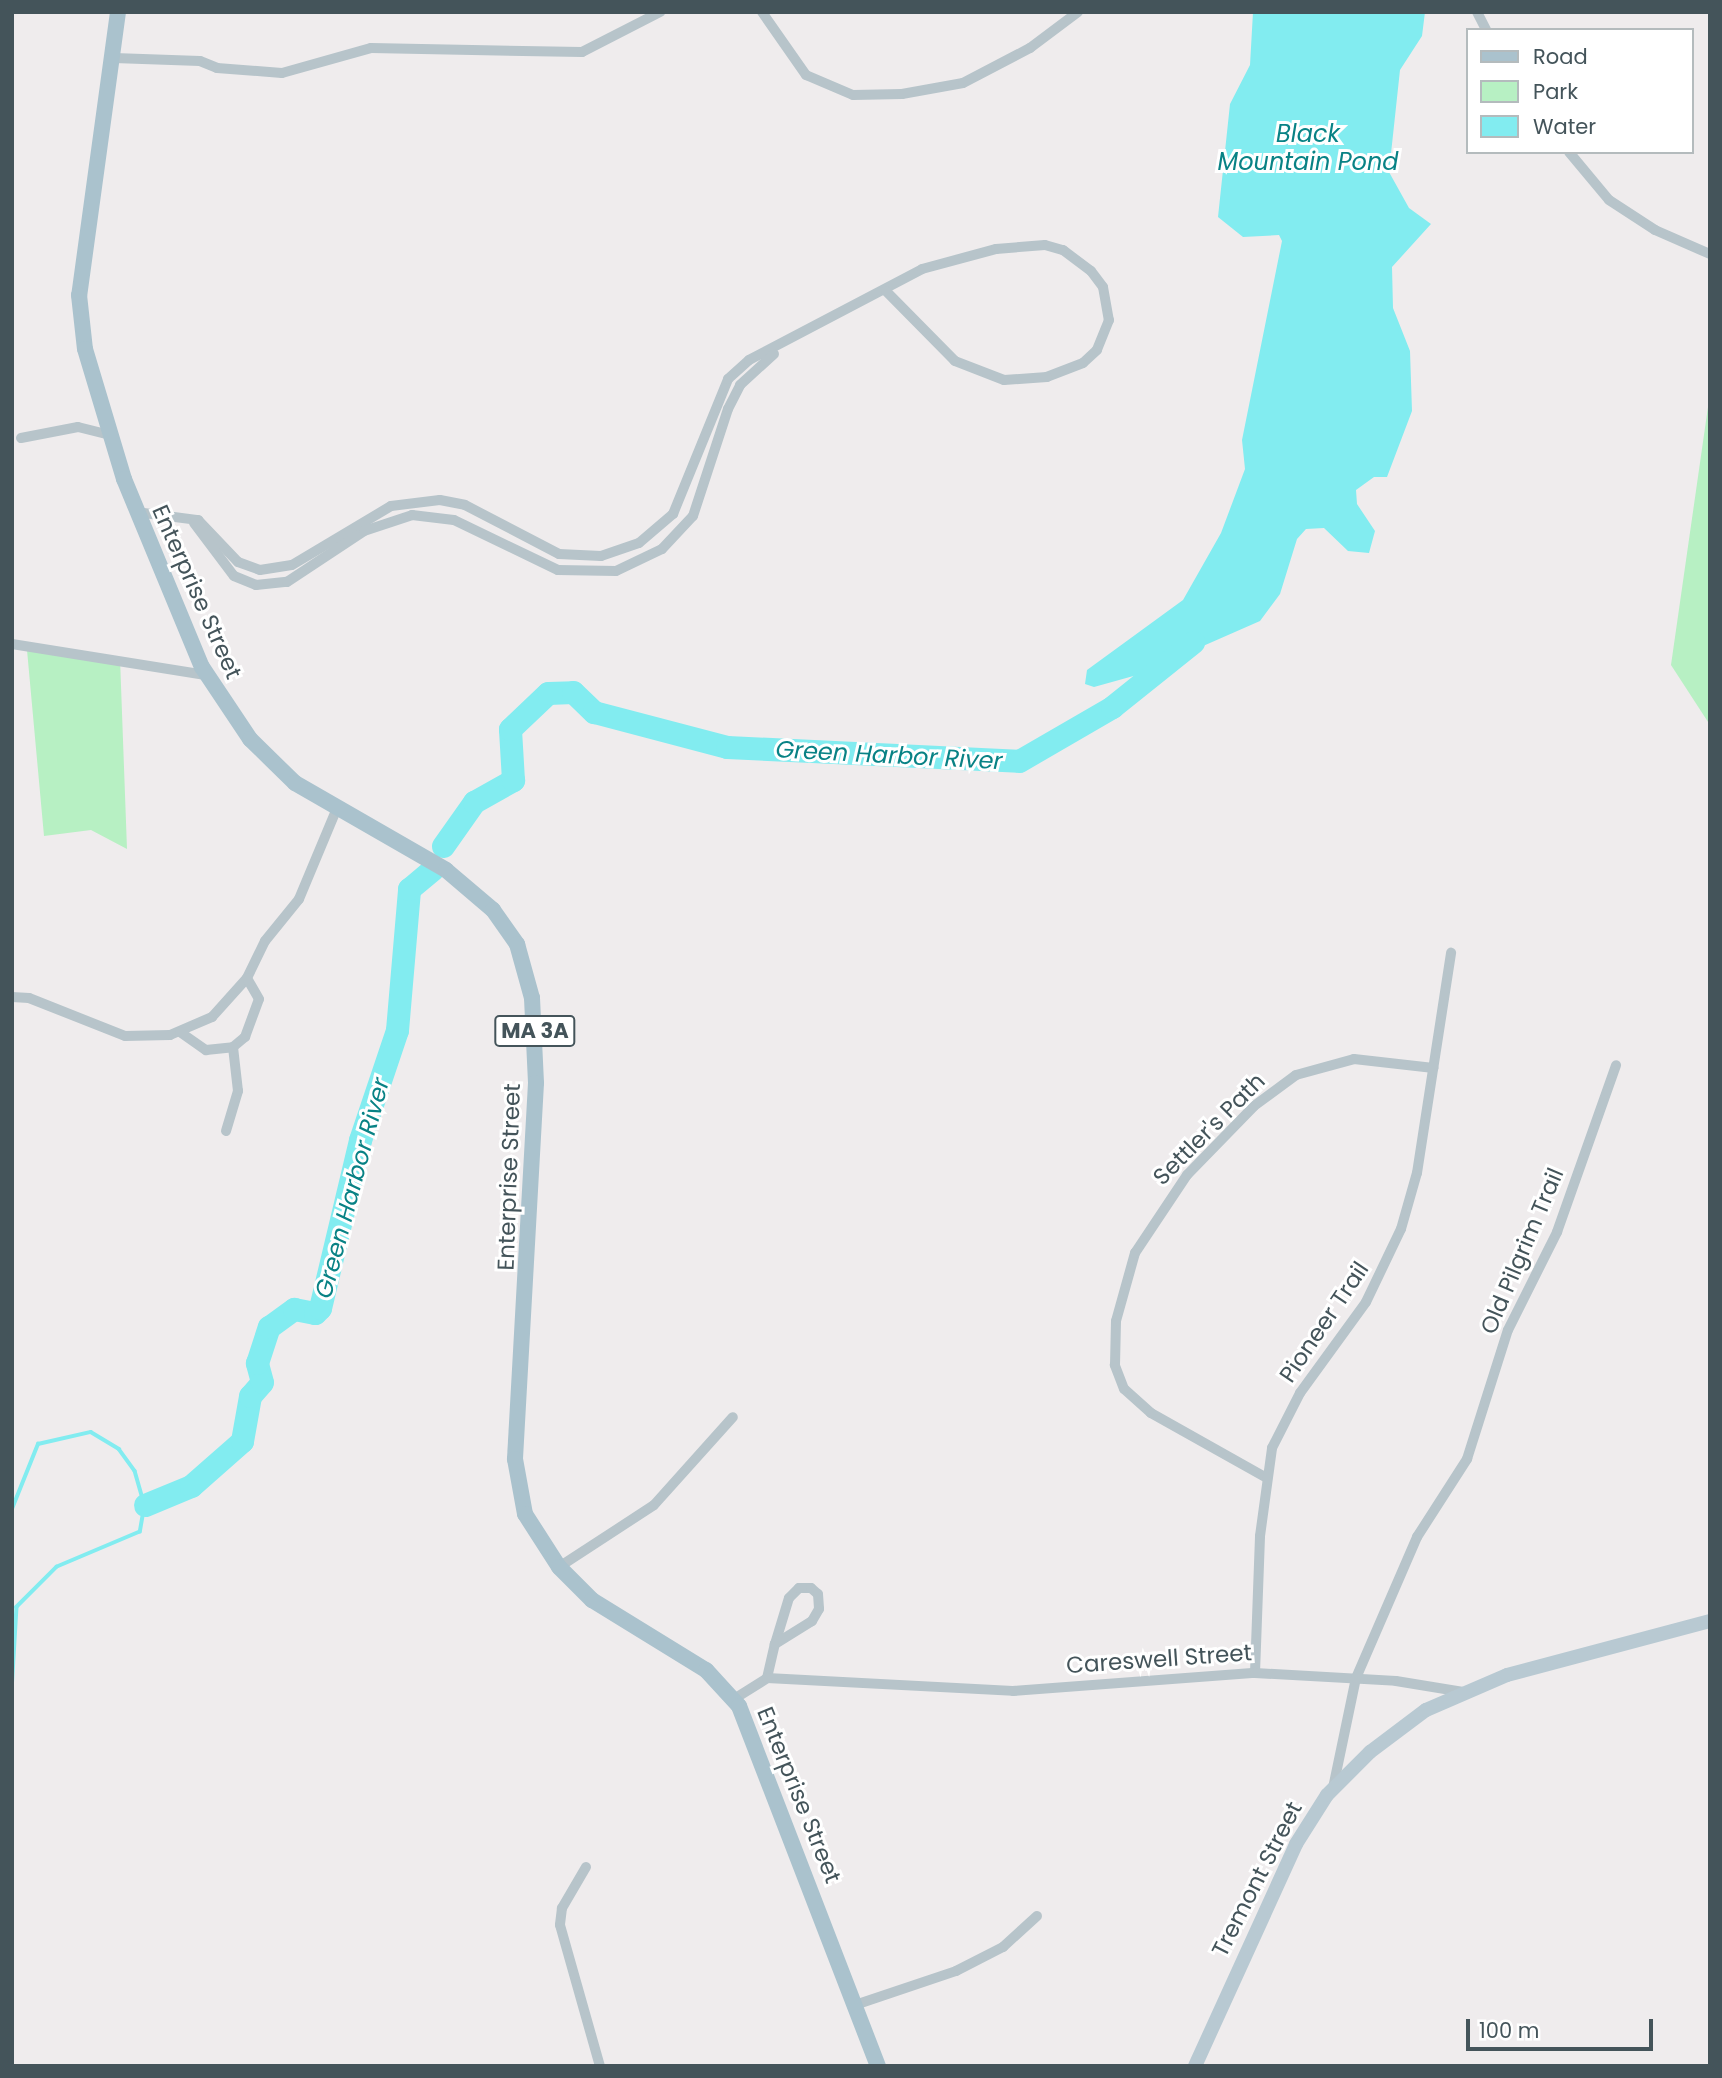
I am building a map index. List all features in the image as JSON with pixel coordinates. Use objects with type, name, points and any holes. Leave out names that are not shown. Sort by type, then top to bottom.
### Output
[{"type":"main road","name":"MA 3A","points":[[115,52],[118,12]]},
{"type":"main road","name":"Enterprise Street","points":[[115,52],[79,295],[85,349],[109,435],[136,512],[206,675],[243,731],[280,770],[337,808],[424,856],[472,891],[510,932],[528,974],[535,1031],[536,1144],[515,1459],[525,1514],[559,1567],[601,1607],[691,1659],[734,1699],[761,1753],[878,2066]]},
{"type":"main road","name":"Careswell Street","points":[[1463,1692],[1544,1664],[1710,1621]]},
{"type":"main road","name":"Tremont Street","points":[[1195,2066],[1277,1882],[1333,1788],[1398,1728],[1463,1692]]},
{"type":"street","points":[[115,52],[200,61],[217,68],[282,73],[371,48],[582,52],[660,12]]},
{"type":"street","points":[[762,12],[806,75],[852,95],[902,94],[963,83],[1030,48],[1078,12]]},
{"type":"street","points":[[1477,12],[1485,28]]},
{"type":"street","points":[[1571,154],[1609,200],[1655,230],[1710,254]]},
{"type":"street","points":[[136,512],[184,517],[211,529],[249,567],[272,570],[300,561],[328,541],[391,506],[440,500],[476,510],[559,554],[592,557],[621,552],[647,538],[681,500],[710,415],[727,379],[749,359],[815,328],[922,269],[961,257],[1045,245],[1063,250],[1091,271],[1103,287],[1109,320],[1097,350],[1083,363],[1047,377],[1004,380],[955,361],[886,291]]},
{"type":"street","points":[[184,517],[198,526],[223,563],[243,581],[272,585],[306,573],[334,552],[392,520],[436,515],[558,570],[600,573],[656,553],[693,516],[740,385],[762,362],[815,328]]},
{"type":"street","points":[[710,415],[724,424]]},
{"type":"street","points":[[21,438],[78,426],[109,435]]},
{"type":"street","points":[[436,515],[440,500]]},
{"type":"street","points":[[647,538],[656,553]]},
{"type":"street","points":[[328,541],[334,552]]},
{"type":"street","points":[[524,556],[532,542]]},
{"type":"street","points":[[300,561],[306,573]]},
{"type":"street","points":[[12,644],[206,675]]},
{"type":"street","points":[[12,997],[29,998],[125,1036],[180,1032],[212,1017],[247,978],[265,941],[309,882],[337,808]]},
{"type":"street","name":"Pioneer Trail","points":[[1255,1673],[1265,1477],[1300,1393],[1387,1266],[1417,1173],[1451,953]]},
{"type":"street","points":[[180,1032],[206,1050],[233,1047],[251,1030],[258,1010],[259,999],[247,978]]},
{"type":"street","points":[[226,1131],[238,1091],[233,1047]]},
{"type":"street","name":"Settler's Path","points":[[1265,1477],[1151,1413],[1124,1389],[1114,1350],[1123,1285],[1135,1253],[1187,1175],[1286,1082],[1320,1065],[1354,1059],[1433,1068]]},
{"type":"street","name":"Old Pilgrim Trail","points":[[1333,1788],[1356,1678],[1417,1537],[1467,1459],[1508,1330],[1557,1232],[1616,1065]]},
{"type":"street","points":[[559,1567],[654,1505],[733,1417]]},
{"type":"street","points":[[734,1699],[767,1678],[775,1644],[789,1598],[799,1588],[811,1588],[818,1609],[812,1621],[775,1644]]},
{"type":"street","name":"Careswell Street","points":[[767,1678],[1013,1691],[1255,1673],[1356,1678],[1463,1692]]},
{"type":"street","points":[[586,1867],[562,1908],[560,1925],[600,2066]]},
{"type":"street","points":[[855,2004],[957,1971],[1003,1947],[1037,1916]]},
{"type":"green space","points":[[1710,393],[1710,725],[1671,665]]},
{"type":"green space","points":[[27,650],[120,658],[127,849],[91,830],[44,836]]},
{"type":"water","name":"Black Mountain Pond","points":[[1253,12],[1425,12],[1422,36],[1400,70],[1389,172],[1409,208],[1431,224],[1392,267],[1393,308],[1410,351],[1412,411],[1387,477],[1374,477],[1356,490],[1357,504],[1375,531],[1369,553],[1348,551],[1324,528],[1306,529],[1297,539],[1280,594],[1260,621],[1137,675],[1094,687],[1085,684],[1087,670],[1183,600],[1221,533],[1245,469],[1242,440],[1282,241],[1279,235],[1243,237],[1218,217],[1230,104],[1250,65]]},
{"type":"waterway","name":"Green Harbor River","points":[[443,846],[474,802],[513,780],[510,729],[548,693],[573,692],[594,712],[727,747],[1019,761],[1112,707],[1193,642]]},
{"type":"waterway","name":"Green Harbor River","points":[[145,1505],[191,1486],[242,1441],[250,1396],[262,1382],[257,1363],[269,1327],[294,1309],[315,1313],[320,1308],[360,1140],[397,1030],[409,889],[433,869]]},
{"type":"waterway","points":[[12,1509],[38,1444],[91,1432],[119,1449],[135,1471],[145,1505],[140,1532],[57,1567],[17,1607],[12,1692]]}]
